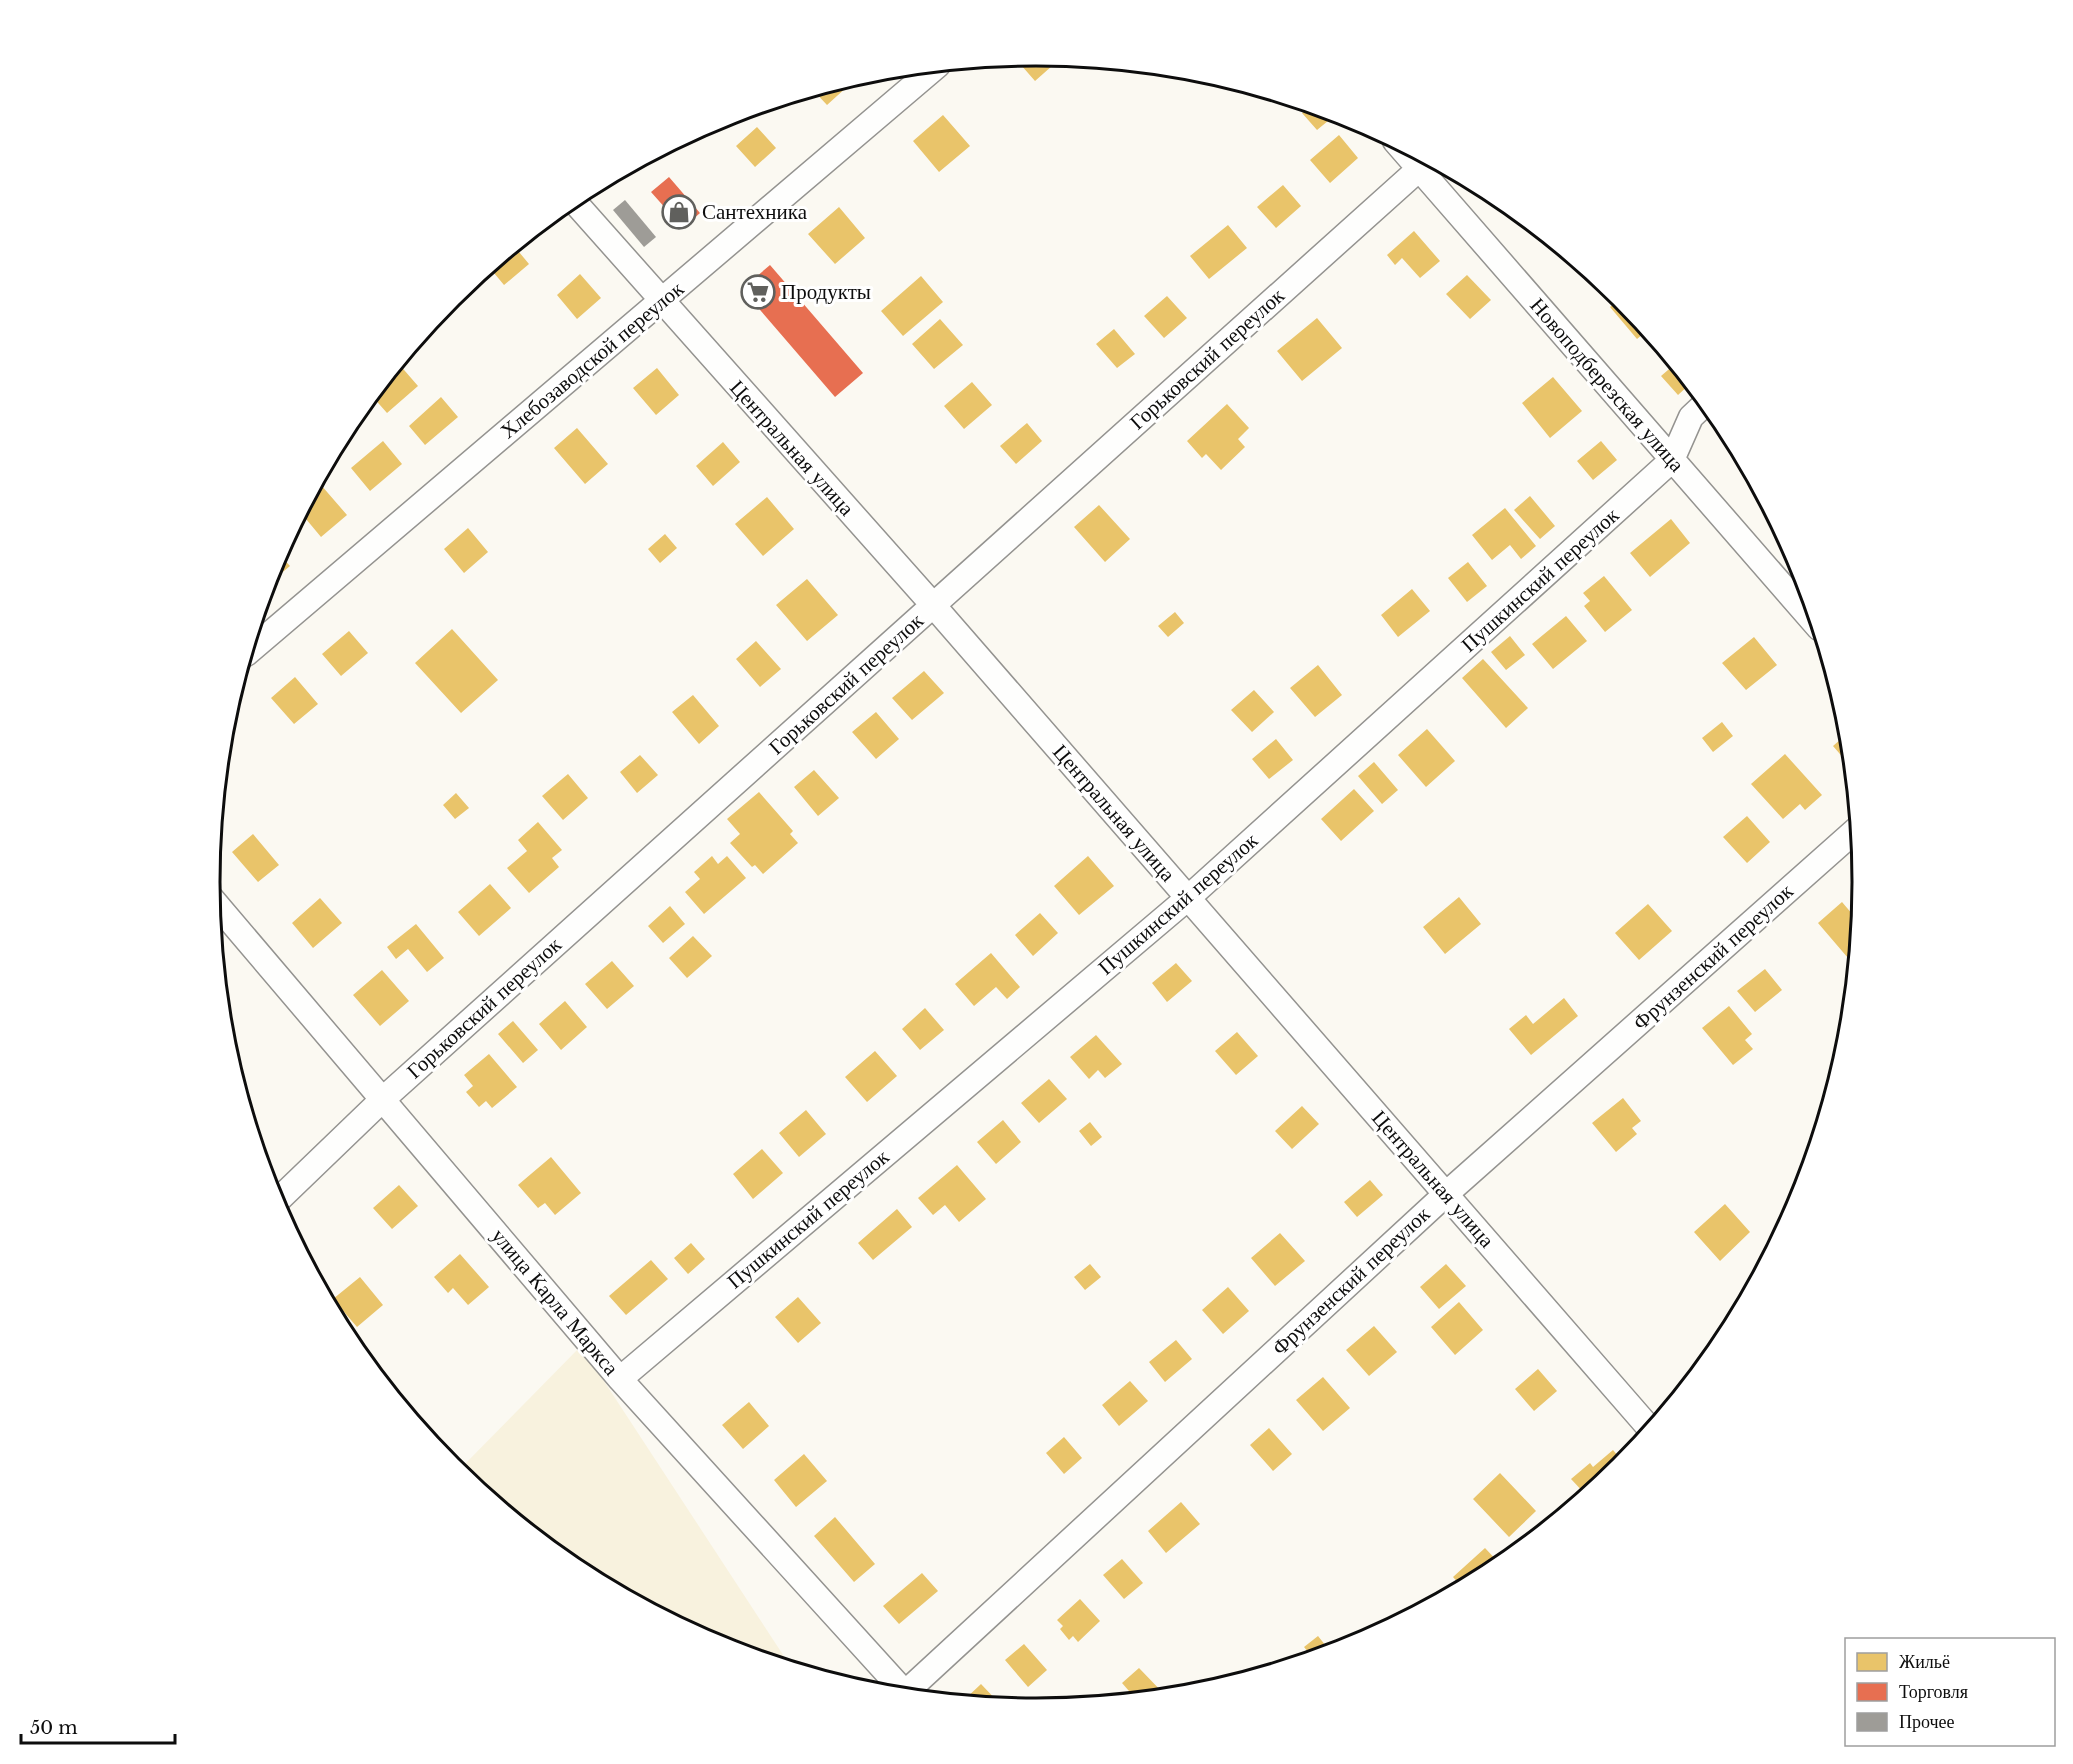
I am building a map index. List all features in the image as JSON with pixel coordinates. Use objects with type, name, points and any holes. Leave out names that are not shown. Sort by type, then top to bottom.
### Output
[{"type":"street","name":"Хлебозаводской переулок","points":[[256,646],[928,73]]},
{"type":"street","name":"Новоподберезская улица","points":[[1408,156],[1807,614]]},
{"type":"street","name":"Горьковский переулок","points":[[284,1196],[382,1100],[1419,169]]},
{"type":"street","name":"Центральная улица","points":[[579,207],[661,302],[933,605],[1646,1424]]},
{"type":"street","name":"Пушкинский переулок","points":[[620,1379],[1188,898],[1672,460],[1691,417],[1700,408]]},
{"type":"street","name":"Фрунзенский переулок","points":[[912,1688],[1446,1194],[1851,834]]},
{"type":"street","name":"улица Карла Маркса","points":[[221,910],[620,1379],[898,1686]]},
{"type":"shaded area","points":[[581,1346],[785,1658],[724,1636],[628,1589],[540,1529],[498,1496],[465,1464]]},
{"type":"building: Жильё","points":[[1022,67],[1051,67],[1035,81]]},
{"type":"building: Жильё","points":[[844,90],[827,105],[819,96]]},
{"type":"building: Жильё","points":[[1304,111],[1329,120],[1317,130],[1302,113]]},
{"type":"building: Жильё","points":[[943,115],[970,146],[939,172],[913,141]]},
{"type":"building: Жильё","points":[[757,127],[776,148],[755,167],[736,146]]},
{"type":"building: Жильё","points":[[1339,135],[1358,158],[1330,183],[1310,160]]},
{"type":"building: Жильё","points":[[1283,185],[1301,206],[1276,228],[1257,207]]},
{"type":"building: Жильё","points":[[839,207],[865,238],[835,264],[808,234]]},
{"type":"building: Жильё","points":[[1228,225],[1247,248],[1209,279],[1190,256]]},
{"type":"building: Жильё","points":[[1414,231],[1440,261],[1420,278],[1402,258],[1395,265],[1387,255]]},
{"type":"building: Жильё","points":[[519,252],[529,264],[504,285],[493,272]]},
{"type":"building: Жильё","points":[[580,274],[601,298],[577,319],[557,295]]},
{"type":"building: Жильё","points":[[1467,275],[1491,300],[1470,319],[1446,294]]},
{"type":"building: Жильё","points":[[921,276],[943,302],[903,336],[881,311]]},
{"type":"building: Жильё","points":[[1167,296],[1187,318],[1164,338],[1144,316]]},
{"type":"building: Жильё","points":[[1613,305],[1642,335],[1637,339],[1610,307]]},
{"type":"building: Жильё","points":[[1317,318],[1342,348],[1302,381],[1277,351]]},
{"type":"building: Жильё","points":[[940,319],[963,345],[934,369],[912,344]]},
{"type":"building: Жильё","points":[[1114,329],[1135,354],[1117,368],[1096,344]]},
{"type":"building: Жильё","points":[[403,368],[418,386],[387,413],[377,402]]},
{"type":"building: Жильё","points":[[657,368],[679,395],[656,415],[633,388]]},
{"type":"building: Жильё","points":[[1670,368],[1686,388],[1678,395],[1661,376]]},
{"type":"building: Жильё","points":[[1553,377],[1582,411],[1550,438],[1522,403]]},
{"type":"building: Жильё","points":[[972,382],[992,405],[964,429],[944,406]]},
{"type":"building: Жильё","points":[[441,397],[458,417],[425,445],[409,426]]},
{"type":"building: Жильё","points":[[1227,404],[1249,428],[1238,439],[1245,447],[1221,470],[1206,454],[1202,458],[1187,441]]},
{"type":"building: Жильё","points":[[1027,423],[1042,441],[1016,464],[1000,446]]},
{"type":"building: Жильё","points":[[577,428],[608,464],[585,484],[554,448]]},
{"type":"building: Жильё","points":[[383,441],[402,464],[370,491],[351,468]]},
{"type":"building: Жильё","points":[[1601,441],[1617,460],[1593,480],[1577,461]]},
{"type":"building: Жильё","points":[[723,442],[740,462],[713,486],[696,466]]},
{"type":"building: Жильё","points":[[323,487],[347,515],[321,537],[306,519]]},
{"type":"building: Жильё","points":[[1530,496],[1555,526],[1540,539],[1514,510]]},
{"type":"building: Жильё","points":[[767,497],[794,529],[763,556],[735,524]]},
{"type":"building: Жильё","points":[[1099,505],[1130,539],[1105,562],[1074,527]]},
{"type":"building: Жильё","points":[[1505,508],[1536,546],[1521,559],[1510,545],[1492,560],[1472,535]]},
{"type":"building: Жильё","points":[[1671,519],[1690,543],[1650,577],[1630,553]]},
{"type":"building: Жильё","points":[[468,528],[488,552],[464,573],[444,549]]},
{"type":"building: Жильё","points":[[665,534],[677,548],[660,563],[648,549]]},
{"type":"building: Жильё","points":[[287,562],[290,566],[282,573]]},
{"type":"building: Жильё","points":[[1468,562],[1487,586],[1467,602],[1448,578]]},
{"type":"building: Жильё","points":[[1604,576],[1632,610],[1605,632],[1584,606],[1590,601],[1583,593]]},
{"type":"building: Жильё","points":[[807,579],[838,615],[807,641],[776,605]]},
{"type":"building: Жильё","points":[[1412,589],[1430,611],[1398,637],[1381,615]]},
{"type":"building: Жильё","points":[[1175,612],[1184,623],[1168,637],[1158,626]]},
{"type":"building: Жильё","points":[[1566,616],[1587,641],[1553,669],[1532,644]]},
{"type":"building: Жильё","points":[[452,629],[498,680],[461,713],[415,663]]},
{"type":"building: Жильё","points":[[349,631],[368,653],[341,676],[322,654]]},
{"type":"building: Жильё","points":[[1510,636],[1525,655],[1506,670],[1491,652]]},
{"type":"building: Жильё","points":[[1754,637],[1777,665],[1746,690],[1722,663]]},
{"type":"building: Жильё","points":[[756,641],[781,669],[760,687],[736,659]]},
{"type":"building: Жильё","points":[[1483,659],[1528,708],[1506,728],[1462,678]]},
{"type":"building: Жильё","points":[[1318,665],[1342,695],[1315,717],[1290,688]]},
{"type":"building: Жильё","points":[[924,671],[944,693],[912,720],[892,698]]},
{"type":"building: Жильё","points":[[295,677],[318,704],[294,724],[271,698]]},
{"type":"building: Жильё","points":[[1254,690],[1274,712],[1252,732],[1231,710]]},
{"type":"building: Жильё","points":[[693,695],[719,726],[699,744],[672,712]]},
{"type":"building: Жильё","points":[[876,712],[899,739],[876,759],[852,732]]},
{"type":"building: Жильё","points":[[1722,722],[1733,736],[1713,752],[1702,738]]},
{"type":"building: Жильё","points":[[1427,729],[1455,761],[1426,787],[1398,755]]},
{"type":"building: Жильё","points":[[1276,739],[1293,760],[1269,779],[1252,759]]},
{"type":"building: Жильё","points":[[1840,740],[1843,758],[1833,746]]},
{"type":"building: Жильё","points":[[1785,754],[1822,795],[1805,810],[1800,804],[1783,819],[1751,784]]},
{"type":"building: Жильё","points":[[640,755],[658,775],[637,793],[620,772]]},
{"type":"building: Жильё","points":[[1374,762],[1398,790],[1382,804],[1358,776]]},
{"type":"building: Жильё","points":[[814,770],[839,798],[818,816],[794,787]]},
{"type":"building: Жильё","points":[[568,774],[588,798],[563,820],[542,796]]},
{"type":"building: Жильё","points":[[1354,789],[1374,811],[1341,841],[1321,819]]},
{"type":"building: Жильё","points":[[759,792],[793,831],[790,834],[798,843],[763,874],[755,865],[752,867],[730,843],[740,834],[727,819]]},
{"type":"building: Жильё","points":[[456,793],[469,808],[455,819],[443,805]]},
{"type":"building: Жильё","points":[[1747,816],[1770,842],[1747,863],[1723,837]]},
{"type":"building: Жильё","points":[[538,822],[562,850],[552,858],[559,867],[529,893],[507,868],[527,851],[518,840]]},
{"type":"building: Жильё","points":[[253,834],[279,865],[258,882],[232,852]]},
{"type":"building: Жильё","points":[[712,856],[718,864],[727,856],[746,878],[704,914],[685,892],[700,879],[694,872]]},
{"type":"building: Жильё","points":[[1088,856],[1114,886],[1079,915],[1054,886]]},
{"type":"building: Жильё","points":[[490,884],[511,908],[479,936],[458,912]]},
{"type":"building: Жильё","points":[[1459,897],[1481,924],[1445,954],[1423,927]]},
{"type":"building: Жильё","points":[[320,898],[342,923],[313,948],[292,923]]},
{"type":"building: Жильё","points":[[1842,902],[1851,913],[1848,958],[1818,923]]},
{"type":"building: Жильё","points":[[1648,904],[1672,931],[1639,960],[1615,933]]},
{"type":"building: Жильё","points":[[670,906],[685,924],[663,943],[648,926]]},
{"type":"building: Жильё","points":[[1040,913],[1058,933],[1033,956],[1015,935]]},
{"type":"building: Жильё","points":[[416,924],[444,958],[427,972],[408,949],[396,959],[387,947]]},
{"type":"building: Жильё","points":[[693,936],[712,956],[687,978],[669,958]]},
{"type":"building: Жильё","points":[[991,953],[1020,987],[1007,999],[996,987],[974,1006],[955,984]]},
{"type":"building: Жильё","points":[[612,961],[634,986],[607,1009],[585,984]]},
{"type":"building: Жильё","points":[[1176,963],[1192,981],[1167,1002],[1152,983]]},
{"type":"building: Жильё","points":[[1765,969],[1782,990],[1755,1012],[1737,991]]},
{"type":"building: Жильё","points":[[382,970],[409,1001],[380,1026],[353,995]]},
{"type":"building: Жильё","points":[[1564,998],[1578,1016],[1531,1055],[1509,1029],[1526,1015],[1533,1024]]},
{"type":"building: Жильё","points":[[565,1001],[587,1027],[561,1050],[539,1024]]},
{"type":"building: Жильё","points":[[1729,1006],[1752,1034],[1745,1040],[1753,1049],[1733,1065],[1702,1028]]},
{"type":"building: Жильё","points":[[925,1008],[944,1030],[920,1050],[902,1029]]},
{"type":"building: Жильё","points":[[513,1021],[538,1050],[523,1063],[498,1034]]},
{"type":"building: Жильё","points":[[1237,1032],[1258,1056],[1236,1075],[1215,1051]]},
{"type":"building: Жильё","points":[[1096,1035],[1122,1064],[1105,1078],[1098,1070],[1089,1079],[1070,1057]]},
{"type":"building: Жильё","points":[[875,1051],[897,1076],[867,1102],[845,1077]]},
{"type":"building: Жильё","points":[[489,1054],[517,1087],[492,1108],[486,1101],[479,1107],[466,1092],[473,1086],[464,1075]]},
{"type":"building: Жильё","points":[[1049,1079],[1067,1099],[1039,1123],[1021,1103]]},
{"type":"building: Жильё","points":[[1623,1098],[1641,1121],[1632,1128],[1637,1134],[1616,1152],[1592,1123]]},
{"type":"building: Жильё","points":[[1302,1106],[1319,1124],[1292,1149],[1275,1131]]},
{"type":"building: Жильё","points":[[806,1110],[826,1134],[799,1157],[779,1133]]},
{"type":"building: Жильё","points":[[1003,1120],[1021,1142],[996,1164],[977,1142]]},
{"type":"building: Жильё","points":[[1090,1122],[1102,1137],[1091,1146],[1079,1131]]},
{"type":"building: Жильё","points":[[762,1149],[783,1173],[753,1199],[733,1174]]},
{"type":"building: Жильё","points":[[551,1157],[581,1193],[555,1215],[545,1203],[538,1208],[518,1185]]},
{"type":"building: Жильё","points":[[957,1165],[986,1199],[959,1222],[945,1205],[933,1215],[918,1198]]},
{"type":"building: Жильё","points":[[1370,1180],[1383,1195],[1357,1217],[1344,1202]]},
{"type":"building: Жильё","points":[[399,1185],[418,1206],[392,1229],[373,1208]]},
{"type":"building: Жильё","points":[[1725,1204],[1750,1232],[1720,1261],[1694,1232]]},
{"type":"building: Жильё","points":[[897,1209],[912,1227],[873,1260],[858,1243]]},
{"type":"building: Жильё","points":[[1280,1233],[1305,1261],[1275,1286],[1251,1258]]},
{"type":"building: Жильё","points":[[691,1243],[705,1259],[688,1274],[674,1258]]},
{"type":"building: Жильё","points":[[460,1254],[489,1287],[468,1305],[453,1288],[448,1293],[434,1277]]},
{"type":"building: Жильё","points":[[651,1260],[668,1279],[626,1315],[609,1296]]},
{"type":"building: Жильё","points":[[1090,1264],[1101,1277],[1085,1290],[1074,1277]]},
{"type":"building: Жильё","points":[[1446,1264],[1466,1286],[1439,1309],[1420,1287]]},
{"type":"building: Жильё","points":[[360,1277],[383,1305],[357,1327],[335,1298]]},
{"type":"building: Жильё","points":[[1228,1287],[1249,1311],[1223,1334],[1202,1310]]},
{"type":"building: Жильё","points":[[798,1297],[821,1323],[798,1343],[775,1317]]},
{"type":"building: Жильё","points":[[1459,1302],[1483,1330],[1455,1355],[1431,1327]]},
{"type":"building: Жильё","points":[[1374,1326],[1397,1352],[1369,1376],[1346,1350]]},
{"type":"building: Жильё","points":[[1176,1340],[1192,1359],[1165,1382],[1149,1362]]},
{"type":"building: Жильё","points":[[1538,1369],[1557,1391],[1534,1411],[1515,1389]]},
{"type":"building: Жильё","points":[[1323,1377],[1350,1408],[1323,1431],[1296,1400]]},
{"type":"building: Жильё","points":[[1130,1381],[1148,1401],[1119,1426],[1102,1405]]},
{"type":"building: Жильё","points":[[749,1402],[769,1426],[743,1449],[722,1425]]},
{"type":"building: Жильё","points":[[1269,1428],[1292,1454],[1273,1471],[1250,1445]]},
{"type":"building: Жильё","points":[[1064,1437],[1082,1458],[1064,1474],[1046,1453]]},
{"type":"building: Жильё","points":[[1613,1450],[1617,1455],[1581,1490],[1571,1479],[1590,1463],[1593,1467]]},
{"type":"building: Жильё","points":[[804,1454],[827,1481],[796,1507],[774,1480]]},
{"type":"building: Жильё","points":[[1500,1473],[1536,1511],[1509,1537],[1473,1499]]},
{"type":"building: Жильё","points":[[1181,1502],[1200,1524],[1166,1553],[1148,1531]]},
{"type":"building: Жильё","points":[[835,1517],[875,1564],[854,1582],[814,1536]]},
{"type":"building: Жильё","points":[[1485,1548],[1494,1557],[1457,1581],[1453,1577]]},
{"type":"building: Жильё","points":[[1122,1559],[1143,1583],[1124,1599],[1103,1575]]},
{"type":"building: Жильё","points":[[922,1573],[938,1591],[899,1624],[883,1606]]},
{"type":"building: Жильё","points":[[1080,1599],[1100,1621],[1078,1642],[1073,1636],[1069,1640],[1060,1629],[1063,1626],[1057,1620]]},
{"type":"building: Жильё","points":[[1318,1636],[1325,1645],[1308,1652],[1304,1647]]},
{"type":"building: Жильё","points":[[1024,1644],[1047,1670],[1028,1687],[1005,1660]]},
{"type":"building: Жильё","points":[[1139,1668],[1159,1688],[1128,1692],[1129,1691],[1122,1683]]},
{"type":"building: Жильё","points":[[981,1684],[993,1696],[983,1696],[970,1695]]},
{"type":"building: Торговля","points":[[669,177],[700,213],[683,228],[651,192]]},
{"type":"building: Торговля","points":[[770,265],[863,373],[835,397],[742,289]]},
{"type":"building: Прочее","points":[[625,200],[656,237],[644,247],[613,210]]},
{"type":"place","name":"Сантехника","points":[[679,212]]},
{"type":"place","name":"Продукты","points":[[758,292]]}]
